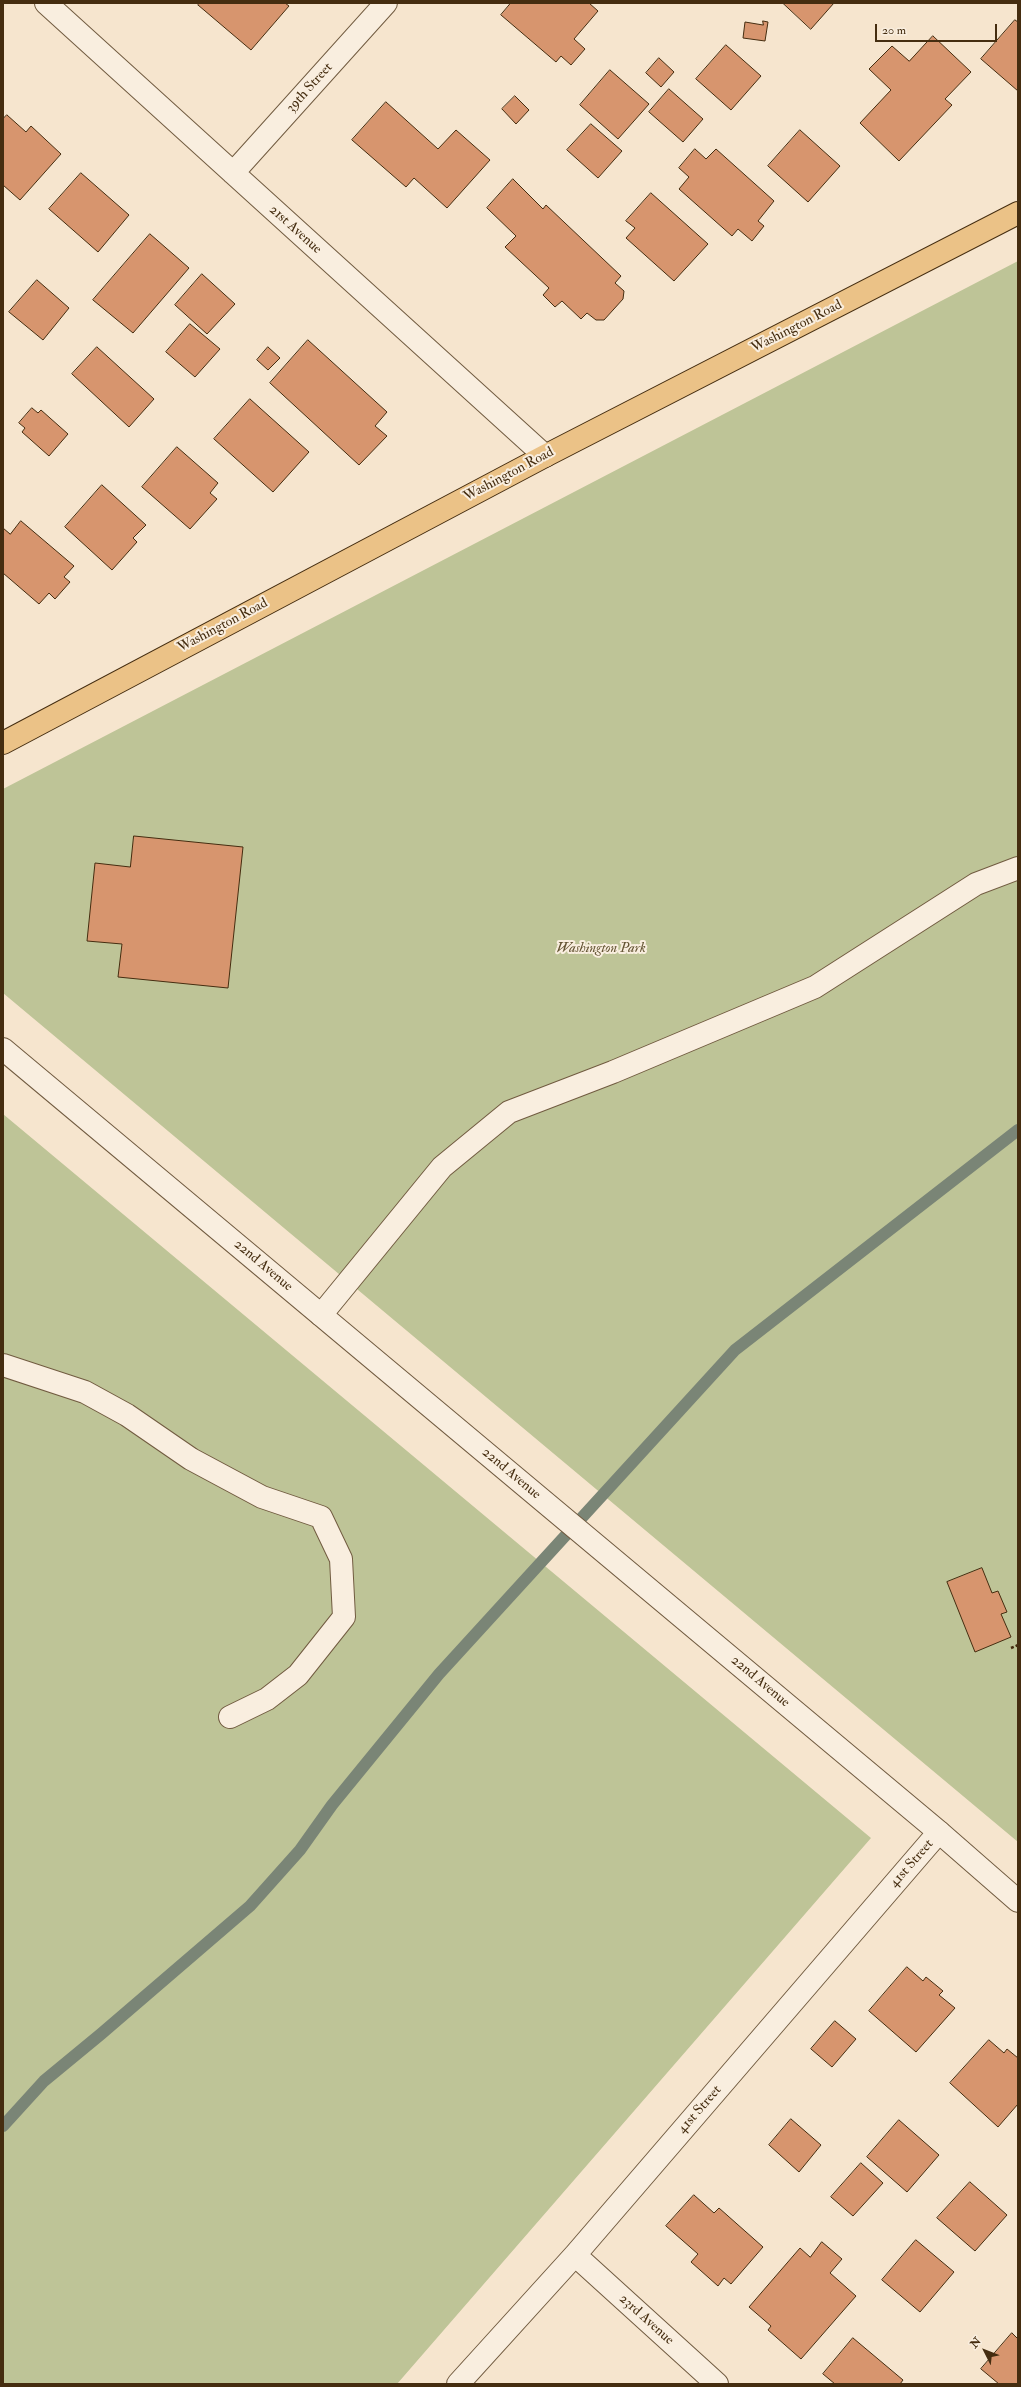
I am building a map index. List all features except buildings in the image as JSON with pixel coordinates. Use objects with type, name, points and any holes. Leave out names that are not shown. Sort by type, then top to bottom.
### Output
[{"type":"main road","name":"Washington Road","points":[[3,743],[545,456],[1018,213]]},
{"type":"street","name":"21st Avenue","points":[[46,3],[545,456]]},
{"type":"street","name":"39th Street","points":[[233,173],[386,3]]},
{"type":"street","points":[[321,1315],[442,1167],[509,1112],[613,1072],[815,987],[976,884],[1018,868]]},
{"type":"street","name":"22nd Avenue","points":[[3,1049],[939,1832],[1018,1901]]},
{"type":"street","points":[[3,1365],[85,1392],[127,1415],[191,1459],[262,1497],[321,1517],[341,1559],[344,1617],[298,1675],[267,1699],[230,1717]]},
{"type":"street","name":"41st Street","points":[[458,2384],[575,2255],[939,1832]]},
{"type":"street","name":"23rd Avenue","points":[[575,2255],[717,2384]]},
{"type":"path","points":[[1011,1648],[1018,1645]]},
{"type":"green space","name":"Washington Park","points":[[1018,261],[1018,1842],[3,993],[3,789]]},
{"type":"green space","points":[[3,1114],[871,1838],[397,2384],[3,2384]]},
{"type":"waterway","points":[[3,2126],[44,2081],[250,1906],[300,1850],[332,1805],[439,1674],[735,1350],[1018,1130]]}]
